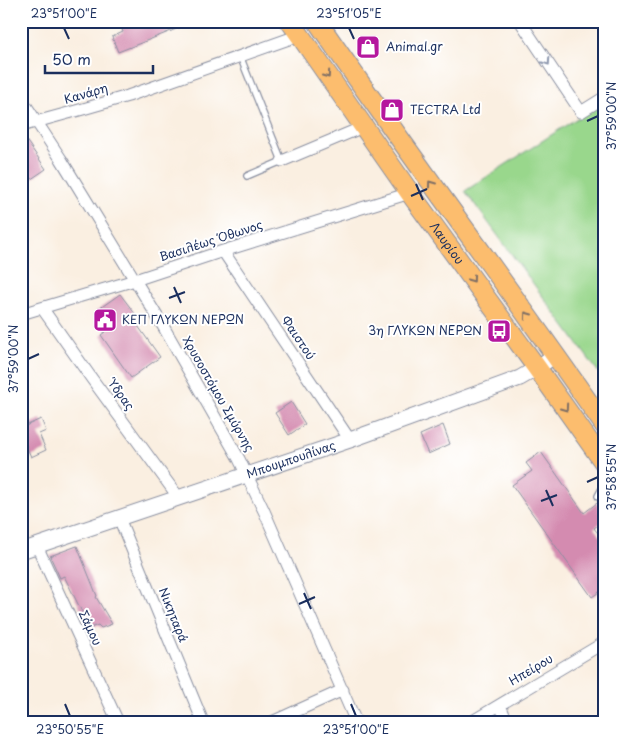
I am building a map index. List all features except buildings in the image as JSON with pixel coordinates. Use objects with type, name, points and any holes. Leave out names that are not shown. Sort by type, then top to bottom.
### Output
[{"type":"main road","name":"Λαυρίου","points":[[321,23],[392,129],[556,355],[605,426]]},
{"type":"main road","name":"Λαυρίου","points":[[295,28],[410,194],[605,464]]},
{"type":"street","points":[[520,21],[581,112],[605,97]]},
{"type":"street","points":[[295,28],[321,23]]},
{"type":"street","name":"Κανάρη","points":[[21,126],[128,96],[240,56],[295,28]]},
{"type":"street","name":"Χρυσοστόμου Σμύρνης","points":[[21,98],[62,159],[135,280],[206,399],[247,474],[356,722]]},
{"type":"street","points":[[282,161],[363,127]]},
{"type":"street","name":"Βασιλέως Όθωνος","points":[[21,314],[410,194]]},
{"type":"street","name":"Φαιστού","points":[[223,251],[350,440]]},
{"type":"street","name":"Ύδρας","points":[[42,308],[179,498]]},
{"type":"street","name":"Μπουμπουλίνας","points":[[21,551],[350,440],[520,378],[556,355]]},
{"type":"street","name":"Νικηταρά","points":[[119,518],[202,722]]},
{"type":"street","name":"Σάμου","points":[[37,546],[118,722]]},
{"type":"street","name":"Ηπείρου","points":[[471,722],[605,642]]},
{"type":"street","points":[[272,722],[343,690]]},
{"type":"street","points":[[500,705],[507,722]]},
{"type":"lane","points":[[240,56],[282,161],[247,176]]},
{"type":"lane","points":[[605,483],[598,496],[605,506]]},
{"type":"green space","points":[[605,100],[605,381],[465,191]]},
{"type":"place","name":"Animal.gr","points":[[368,47]]},
{"type":"place","name":"TECTRA Ltd","points":[[392,110]]},
{"type":"place","name":"ΚΕΠ ΓΛΥΚΩΝ ΝΕΡΩΝ","points":[[105,320]]},
{"type":"place","name":"3η ΓΛΥΚΏΝ ΝΕΡΏΝ","points":[[499,331]]}]
